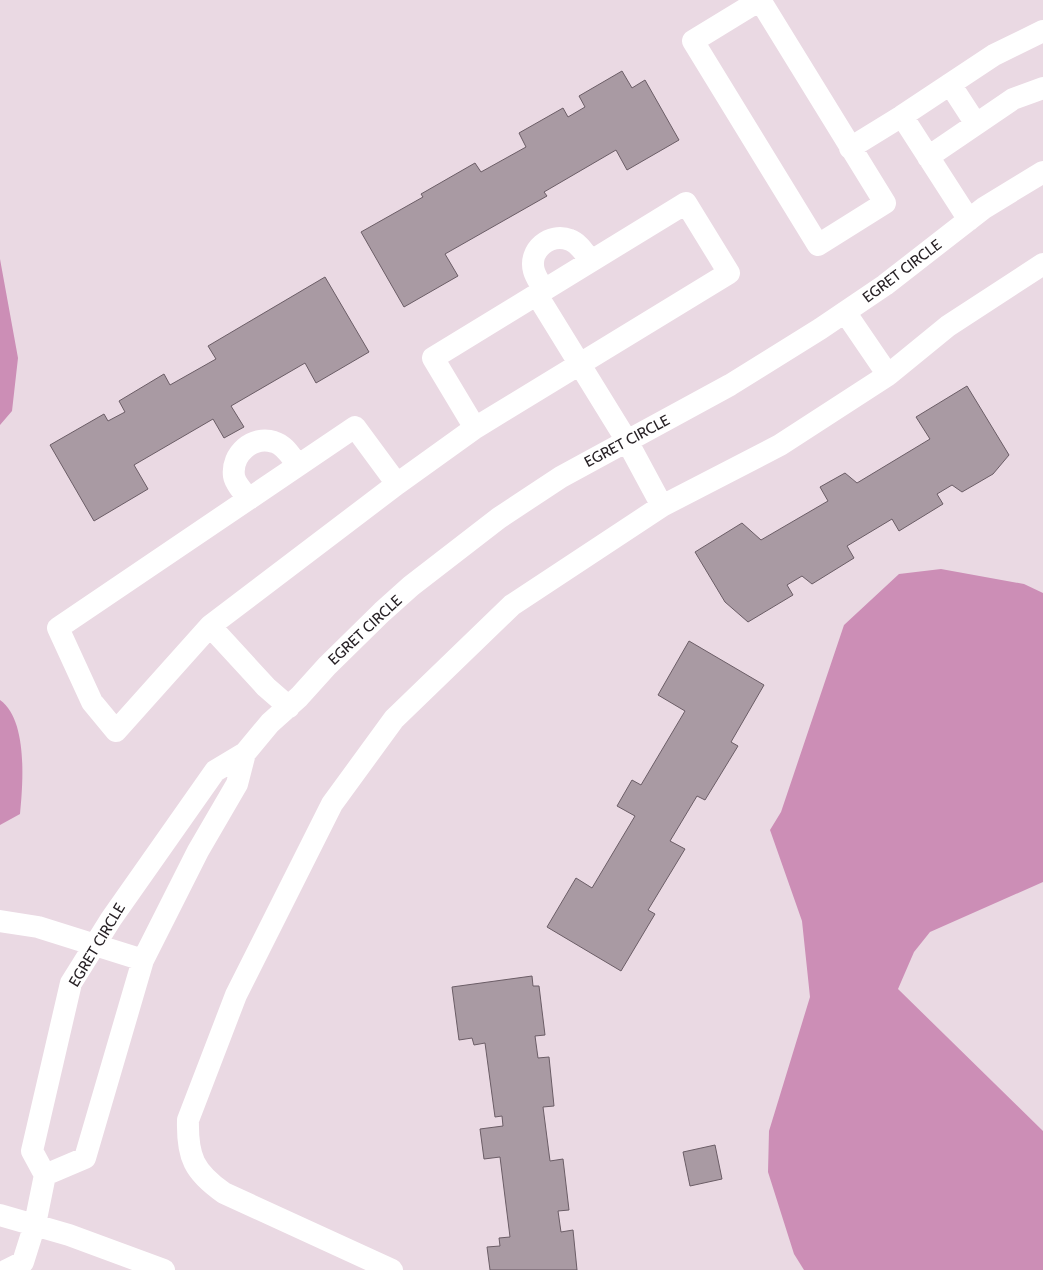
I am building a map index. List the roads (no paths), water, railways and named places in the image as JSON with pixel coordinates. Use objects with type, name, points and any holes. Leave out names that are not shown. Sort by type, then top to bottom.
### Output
[{"type":"street","points":[[760,0],[850,148],[885,203],[818,245],[693,41],[760,0]]},
{"type":"street","points":[[850,148],[902,116],[994,55],[1043,31]]},
{"type":"street","points":[[950,84],[976,124]]},
{"type":"street","points":[[928,157],[1013,98],[1043,88]]},
{"type":"street","points":[[902,116],[969,220]]},
{"type":"street","name":"EGRET CIRCLE","points":[[245,753],[237,784],[198,851],[143,960],[85,1158],[45,1175],[32,1151],[71,983],[110,919],[215,771],[245,753],[270,723],[289,707],[326,666],[411,586],[499,518],[562,477],[730,385],[845,312],[885,285],[984,208],[1043,172]]},
{"type":"street","points":[[397,484],[355,427],[58,628],[92,702],[116,731],[210,626],[397,484],[475,428],[729,273],[686,203],[433,358],[475,428]]},
{"type":"street","points":[[591,261],[578,245],[571,240],[554,238],[546,242],[535,255],[533,263],[540,293],[579,364],[627,441],[662,506]]},
{"type":"street","points":[[392,1270],[224,1193],[207,1180],[194,1163],[187,1142],[188,1120],[236,995],[332,804],[394,719],[512,605],[662,506],[780,445],[888,375],[948,326],[1043,264]]},
{"type":"street","points":[[845,312],[888,375]]},
{"type":"street","points":[[249,499],[234,477],[233,467],[237,457],[244,448],[263,440],[274,442],[283,446],[298,465]]},
{"type":"street","points":[[210,626],[266,687],[289,707]]},
{"type":"street","points":[[0,921],[38,927],[143,960]]},
{"type":"street","points":[[20,1267],[35,1224],[45,1175]]},
{"type":"street","points":[[0,1215],[35,1224],[164,1270]]}]
